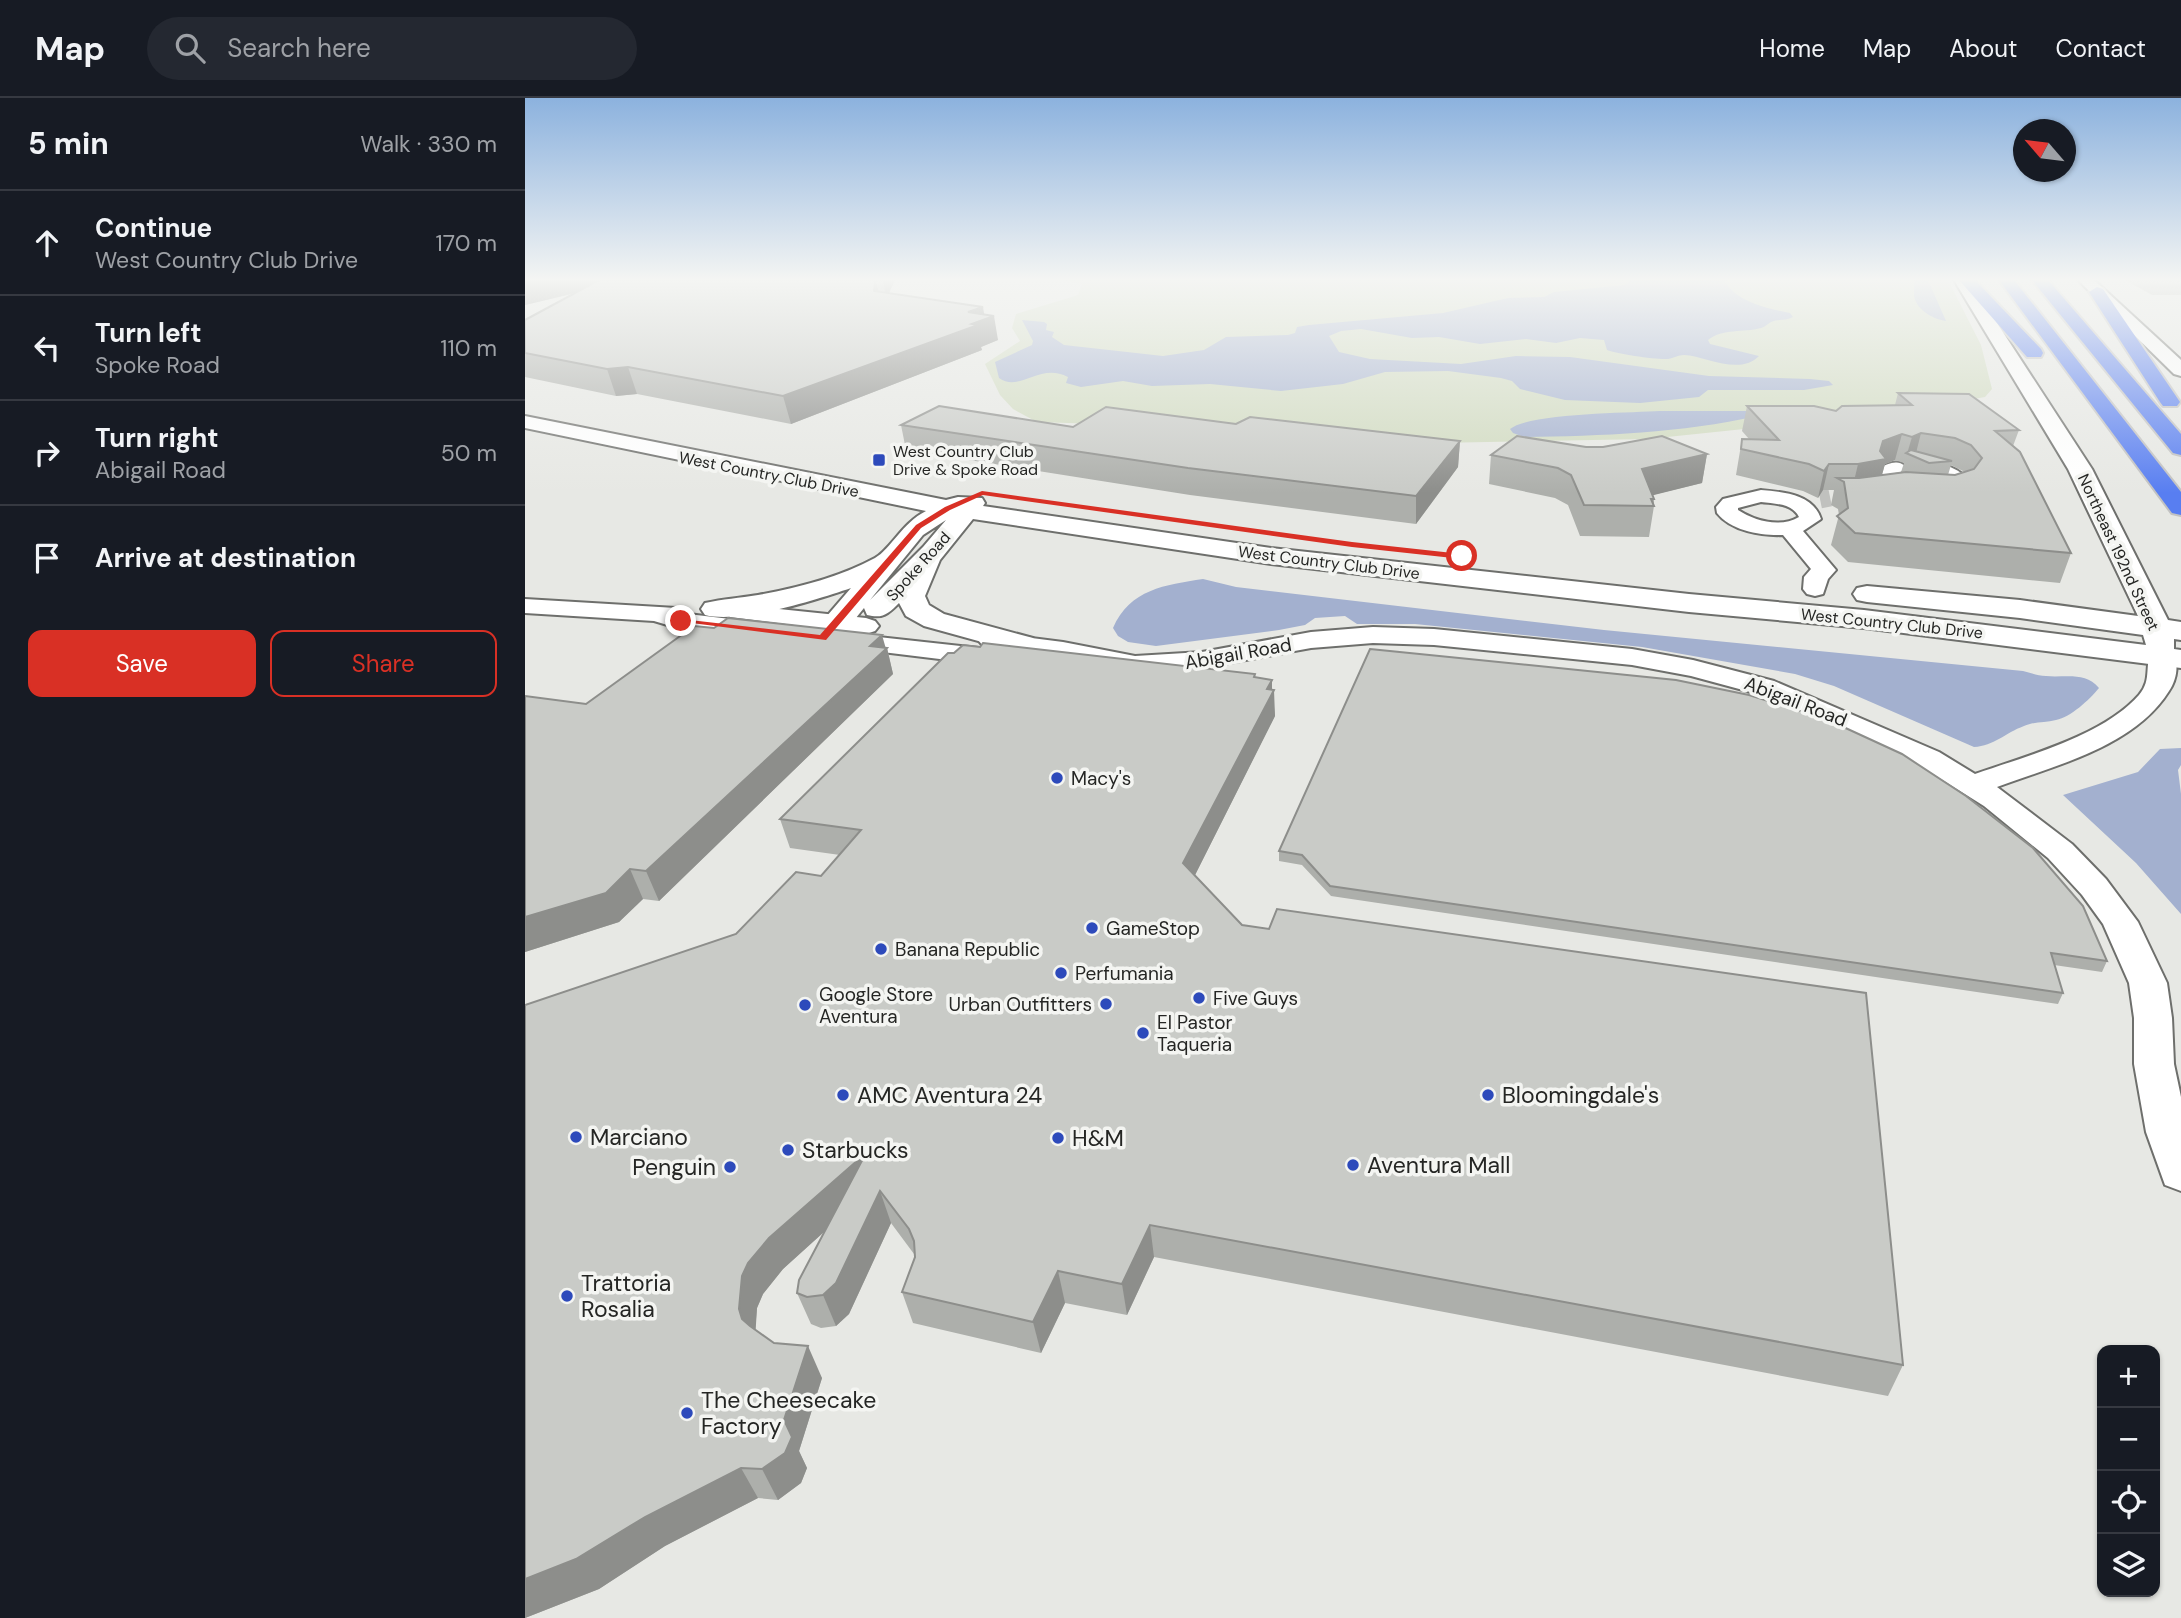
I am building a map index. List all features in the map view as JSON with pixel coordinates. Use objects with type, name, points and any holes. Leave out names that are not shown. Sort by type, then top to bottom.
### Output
[{"type":"highway","points":[[2031,351],[2044,365]]},
{"type":"highway","points":[[2061,351],[2181,508]]},
{"type":"highway","points":[[2099,351],[2181,448]]},
{"type":"highway","points":[[2135,351],[2181,418]]},
{"type":"highway","points":[[2068,391],[2095,421],[2154,472]]},
{"type":"street","name":"Northeast 192nd Street","points":[[1974,785],[2097,737],[2131,717],[2151,698],[2160,684],[2172,638],[2127,568],[2096,500],[2067,447],[2008,351]]},
{"type":"street","points":[[2161,351],[2181,370]]},
{"type":"street","name":"West Country Club Drive","points":[[525,403],[965,504]]},
{"type":"street","points":[[553,429],[590,416]]},
{"type":"street","name":"West Country Club Drive","points":[[525,422],[965,504],[1272,556],[1813,593],[2075,615],[2172,638]]},
{"type":"street","points":[[1878,494],[1904,489],[1941,493],[1951,492],[1962,486],[1956,477],[1948,473],[1905,467],[1886,472],[1885,476],[1894,485],[1904,489]]},
{"type":"street","points":[[1777,527],[1805,523],[1810,519],[1814,505],[1765,486],[1727,507],[1734,518],[1777,527],[1813,593]]},
{"type":"street","name":"Spoke Road","points":[[840,632],[932,554],[965,504]]},
{"type":"street","name":"Spoke Road","points":[[840,632],[888,561],[919,527],[965,504]]},
{"type":"street","points":[[932,554],[911,596],[916,610],[934,620],[1022,644]]},
{"type":"street","points":[[715,609],[771,602],[816,592],[888,561]]},
{"type":"street","points":[[2075,615],[2126,605],[2129,600],[2127,568]]},
{"type":"street","name":"West Country Club Drive","points":[[1813,593],[2172,638]]},
{"type":"street","name":"Abigail Road","points":[[525,606],[647,613],[681,621],[1022,644],[1145,665]]},
{"type":"street","name":"Abigail Road","points":[[647,613],[684,607],[715,609],[840,632],[1058,664],[1145,665],[1228,657],[1339,636],[1415,636],[1650,660],[1738,679],[1785,695],[1916,752],[1974,785],[2018,816],[2078,869],[2108,905],[2143,968],[2151,996],[2154,1064],[2167,1132],[2181,1173]]},
{"type":"street","name":"Abigail Road","points":[[840,632],[1050,656],[1091,657]]},
{"type":"green space","points":[[1005,351],[1982,351],[1992,389],[1985,397],[1962,401],[1791,424],[1648,439],[1436,443],[1037,422],[1013,409],[1000,395],[985,364]]},
{"type":"water","points":[[1019,351],[1117,351],[1163,356],[1198,351],[1338,351],[1370,359],[1461,364],[1516,356],[1570,357],[1709,376],[1810,379],[1829,381],[1833,385],[1804,390],[1708,390],[1699,397],[1640,403],[1565,400],[1520,389],[1512,381],[1501,378],[1448,371],[1385,372],[1343,384],[1281,391],[1210,384],[1152,386],[1123,381],[1081,387],[1066,383],[1068,377],[1058,373],[1007,382],[999,378],[995,362]]},
{"type":"water","points":[[1611,351],[1738,351],[1759,356],[1751,362],[1732,365],[1684,355],[1663,359]]},
{"type":"water","points":[[1660,411],[1761,411],[1757,416],[1729,422],[1641,433],[1524,437],[1510,429],[1537,420],[1558,417]]},
{"type":"water","points":[[1203,579],[1236,587],[1604,630],[2023,671],[2043,676],[2074,676],[2087,679],[2099,688],[2079,707],[2062,718],[2028,724],[1994,742],[1974,747],[1834,686],[1795,674],[1642,647],[1415,624],[1357,624],[1345,616],[1315,618],[1305,625],[1279,630],[1156,646],[1128,642],[1118,636],[1113,628],[1129,605],[1150,591]]},
{"type":"water","points":[[2181,748],[2181,765],[2178,770],[2181,794],[2181,914],[2136,863],[2063,795],[2138,772],[2160,749]]},
{"type":"building","points":[[907,351],[783,396],[628,367],[607,369],[525,353]]},
{"type":"building","points":[[1898,393],[1969,394],[2019,430],[1995,431],[2020,452],[2071,553],[1855,533],[1837,516],[1848,508],[1844,482],[1837,478],[1906,472],[1955,475],[1974,469],[1982,458],[1971,445],[1955,438],[1921,433],[1912,437],[1902,434],[1883,441],[1880,451],[1886,459],[1858,464],[1829,464],[1824,471],[1809,464],[1741,449],[1742,439],[1779,440],[1747,406],[1814,406],[1836,411],[1842,406],[1912,405]]},
{"type":"building","points":[[939,406],[1073,427],[1106,407],[1236,424],[1250,417],[1460,441],[1416,496],[1188,468],[901,425]]},
{"type":"building","points":[[1517,436],[1586,447],[1603,447],[1662,436],[1707,454],[1642,469],[1654,499],[1651,499],[1654,506],[1584,505],[1571,475],[1558,468],[1491,455]]},
{"type":"building","points":[[1911,450],[1952,461],[1929,463],[1906,453]]},
{"type":"building","points":[[728,618],[882,635],[870,646],[887,648],[646,871],[630,869],[606,893],[525,917],[525,696],[586,704],[694,626],[714,628]]},
{"type":"building","points":[[983,643],[1255,674],[1254,677],[1272,680],[1267,689],[1274,690],[1183,863],[1242,925],[1269,929],[1277,909],[1866,993],[1903,1365],[1150,1225],[1122,1284],[1058,1271],[1033,1322],[902,1292],[915,1257],[914,1241],[909,1229],[880,1191],[836,1283],[823,1295],[807,1297],[797,1293],[799,1280],[866,1153],[769,1238],[748,1263],[742,1276],[739,1309],[742,1319],[774,1343],[808,1346],[784,1420],[792,1437],[785,1453],[762,1469],[741,1468],[645,1517],[576,1559],[525,1579],[525,1005],[736,934],[796,872],[821,876],[861,830],[780,819],[948,653],[954,653],[963,645],[980,647]]},
{"type":"building","points":[[1370,649],[1676,680],[1749,695],[1826,719],[1902,754],[1966,796],[2033,848],[2083,906],[2107,961],[2051,953],[2063,993],[1330,886],[1302,855],[1279,851]]},
{"type":"tunnel","points":[[1820,499],[1830,497]]},
{"type":"place","name":"West Country Club Drive & Spoke Road","points":[[879,460]]},
{"type":"place","name":"Macy's","points":[[1057,778]]},
{"type":"place","name":"GameStop","points":[[1092,928]]},
{"type":"place","name":"Banana Republic","points":[[881,949]]},
{"type":"place","name":"Perfumania","points":[[1061,973]]},
{"type":"place","name":"Five Guys","points":[[1199,998]]},
{"type":"place","name":"Urban Outfitters","points":[[1106,1004]]},
{"type":"place","name":"Google Store Aventura","points":[[805,1005]]},
{"type":"place","name":"El Pastor Taqueria","points":[[1143,1033]]},
{"type":"place","name":"AMC Aventura 24","points":[[843,1095]]},
{"type":"place","name":"Bloomingdale's","points":[[1488,1095]]},
{"type":"place","name":"Marciano","points":[[576,1137]]},
{"type":"place","name":"H&M","points":[[1058,1138]]},
{"type":"place","name":"Starbucks","points":[[788,1150]]},
{"type":"place","name":"Aventura Mall","points":[[1353,1165]]},
{"type":"place","name":"Penguin","points":[[730,1167]]},
{"type":"place","name":"Trattoria Rosalia","points":[[567,1296]]},
{"type":"place","name":"The Cheesecake Factory","points":[[687,1413]]},
{"type":"route","points":[[681,621],[823,638],[915,530],[947,508],[982,493],[1352,545],[1462,556]]}]
